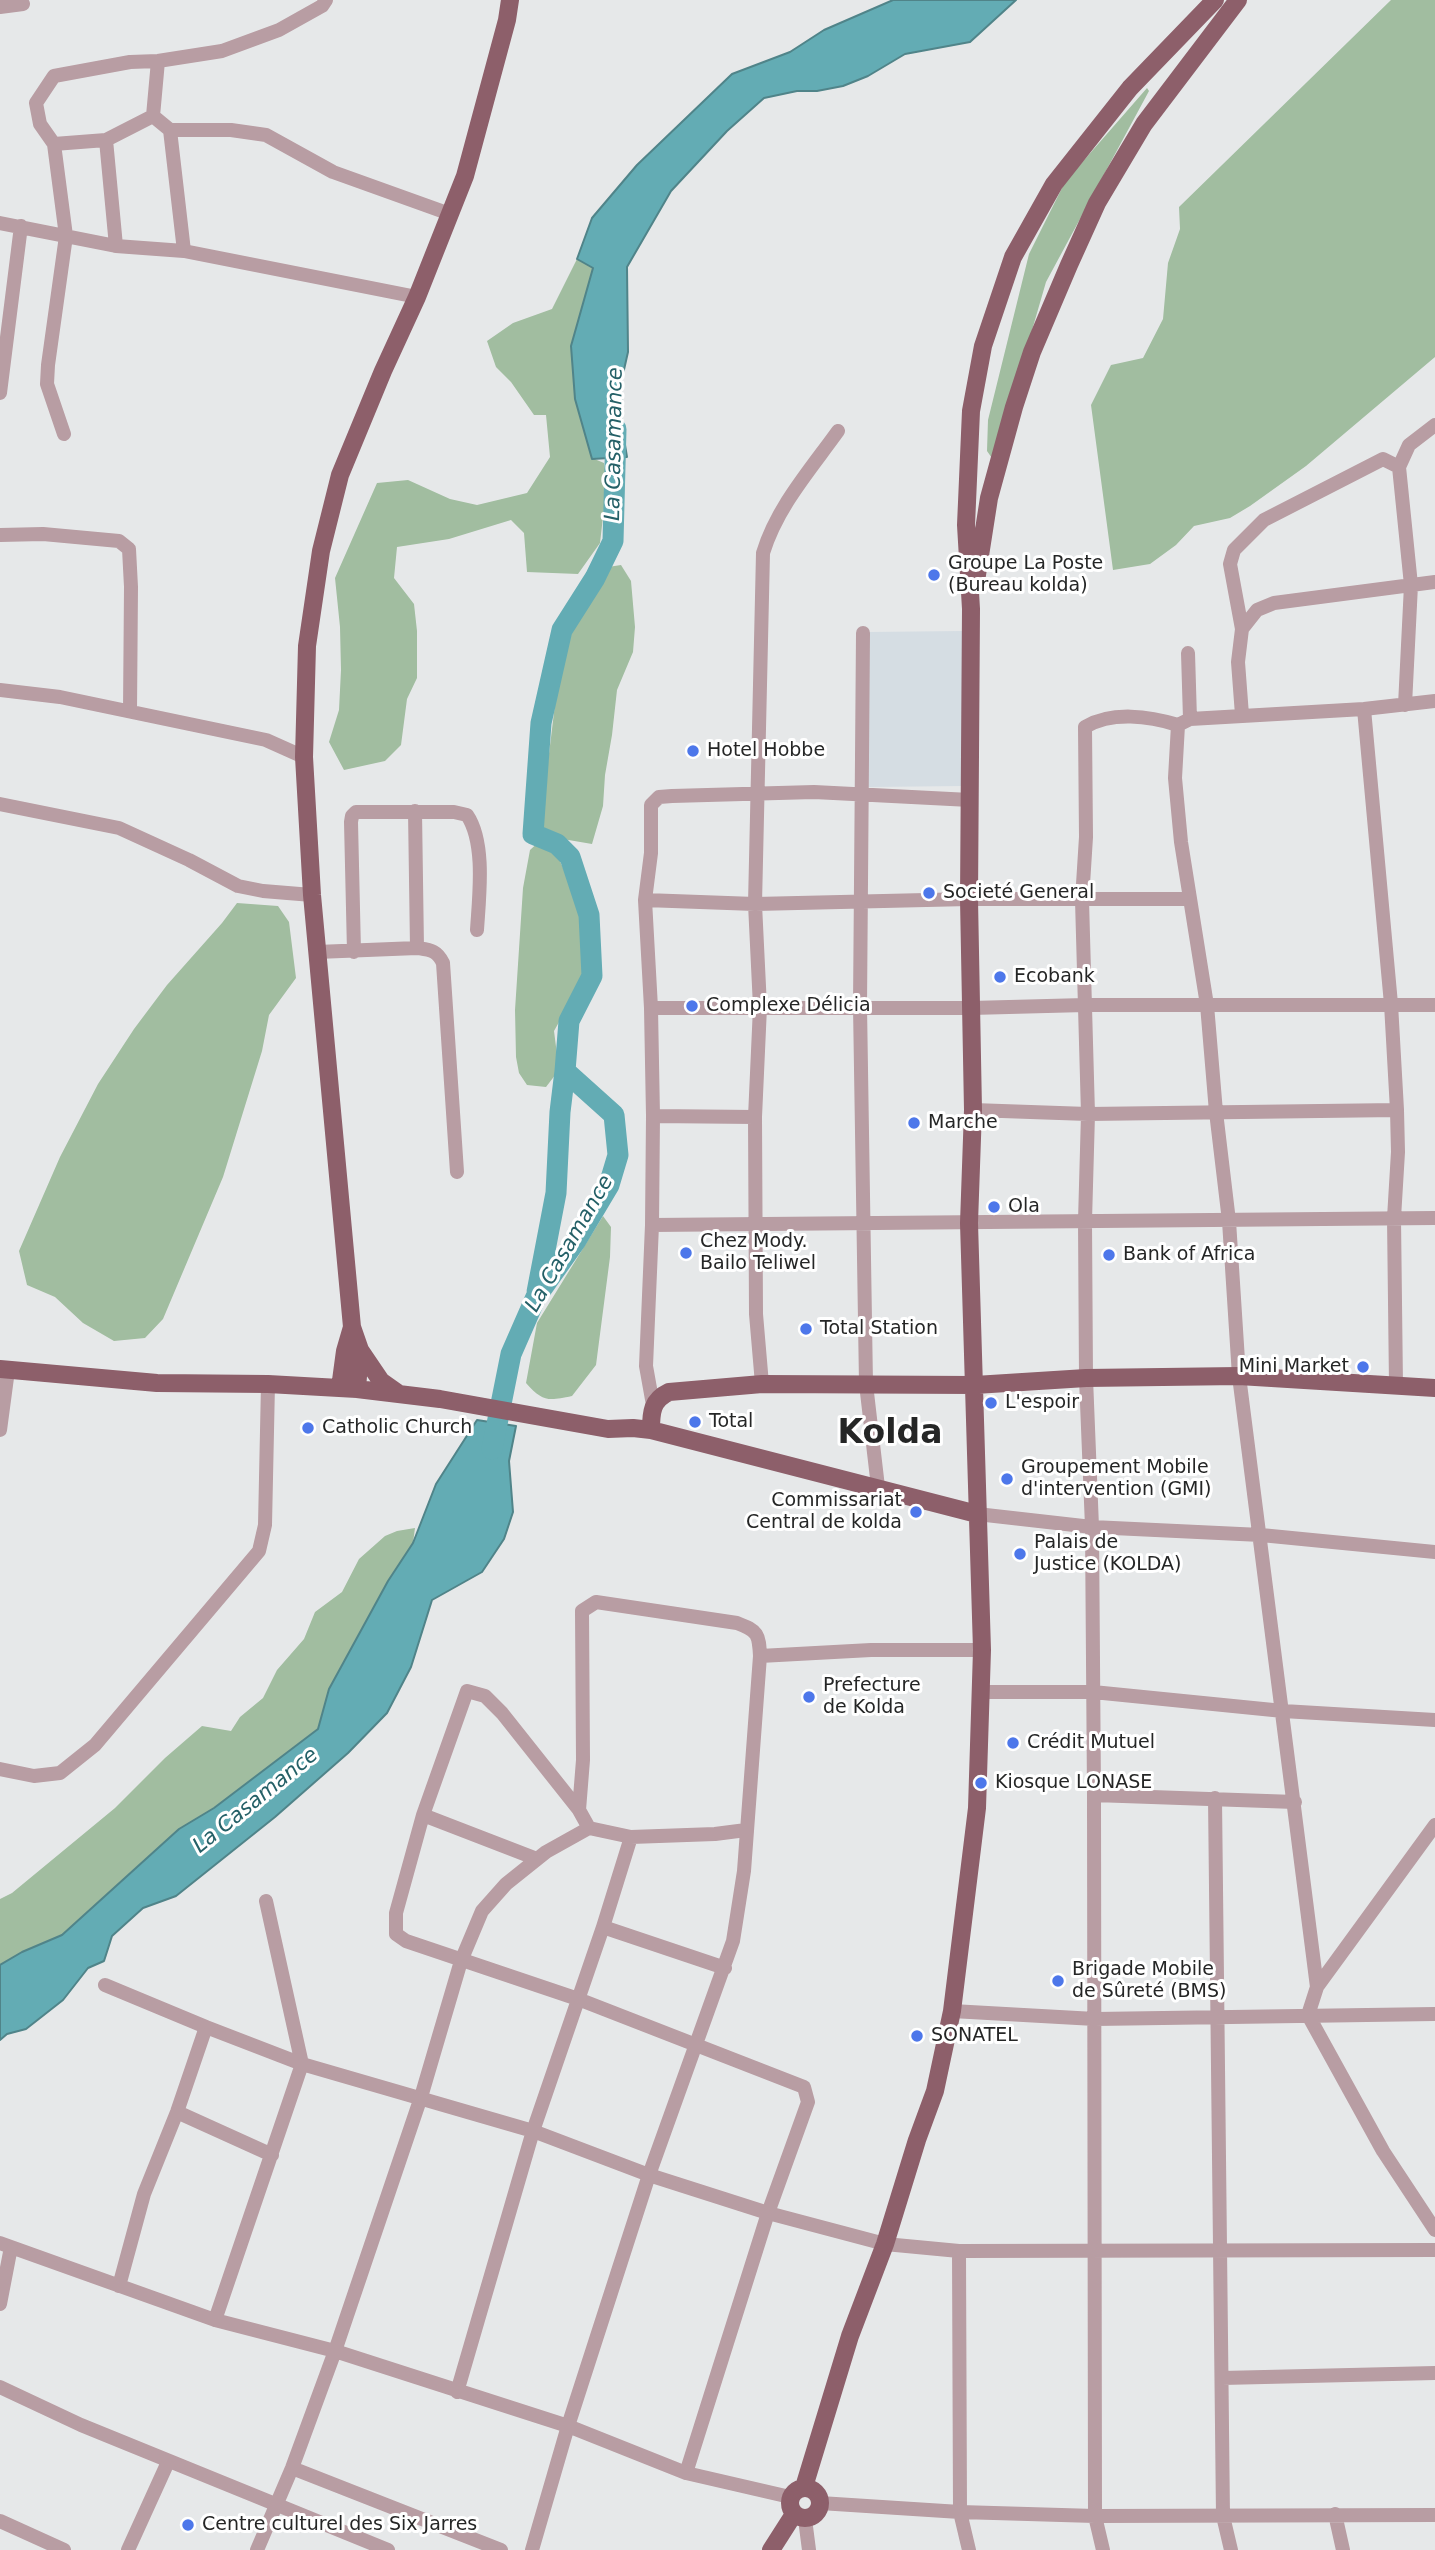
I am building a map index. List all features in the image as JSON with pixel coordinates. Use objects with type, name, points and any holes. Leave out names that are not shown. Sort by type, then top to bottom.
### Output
[{"type":"main road","points":[[398,1393],[381,1381],[360,1350],[352,1327],[312,895],[304,757],[307,646],[324,538],[340,475],[417,297],[465,176],[510,0]]},
{"type":"main road","points":[[771,2550],[798,2505],[850,2336],[885,2244],[916,2140],[935,2091],[952,2011],[977,1808],[982,1650],[969,1223],[973,1110],[969,899],[971,609],[966,525],[971,411],[983,346],[1013,257],[1054,184],[1130,88],[1215,0]]},
{"type":"main road","points":[[971,609],[989,498],[1014,407],[1032,352],[1069,265],[1097,203],[1144,124],[1238,0]]},
{"type":"main road","points":[[348,1388],[345,1351],[352,1327]]},
{"type":"main road","points":[[348,1388],[360,1350]]},
{"type":"main road","points":[[4,1369],[157,1382],[348,1388],[440,1399],[608,1429],[651,1430],[977,1514]]},
{"type":"main road","points":[[651,1430],[653,1405],[659,1397],[669,1392],[762,1384],[975,1385],[1086,1378],[1239,1376],[1435,1388]]},
{"type":"main road","points":[[798,2505],[816,2514],[820,2503]]},
{"type":"street","points":[[64,434],[47,384],[66,236],[54,144],[40,124],[36,103],[54,76],[130,62],[158,61],[222,51],[279,30],[321,6],[326,0]]},
{"type":"street","points":[[0,7],[23,4]]},
{"type":"street","points":[[153,116],[158,61]]},
{"type":"street","points":[[153,116],[170,130],[231,130],[266,135],[333,172],[450,214]]},
{"type":"street","points":[[54,144],[106,140],[153,116]]},
{"type":"street","points":[[170,130],[184,251]]},
{"type":"street","points":[[106,140],[116,246]]},
{"type":"street","points":[[0,223],[116,246],[184,251],[417,297]]},
{"type":"street","points":[[0,393],[22,226]]},
{"type":"street","points":[[1405,705],[1412,585],[1399,467],[1409,445],[1435,425]]},
{"type":"street","points":[[762,1384],[757,1314],[755,1117],[760,1007],[755,904],[763,553],[771,528],[783,506],[838,431]]},
{"type":"street","points":[[1242,715],[1238,662],[1241,629],[1230,564],[1234,550],[1264,520],[1384,459],[1399,467]]},
{"type":"street","points":[[0,535],[43,534],[119,541],[129,549],[130,711]]},
{"type":"street","points":[[1241,629],[1257,610],[1274,603],[1435,582]]},
{"type":"street","points":[[863,633],[860,902],[863,1223],[866,1384],[878,1487]]},
{"type":"street","points":[[1188,653],[1184,722],[1175,778],[1181,842],[1207,1005],[1229,1221],[1239,1376],[1317,1987]]},
{"type":"street","points":[[0,691],[60,697],[266,740],[304,757]]},
{"type":"street","points":[[1102,2550],[1095,2516],[1092,1527],[1086,1378],[1085,1221],[1088,1114],[1082,900],[1086,836],[1085,727],[1096,720],[1115,717],[1184,722],[1242,715],[1364,709],[1435,701]]},
{"type":"street","points":[[1364,709],[1391,1004],[1397,1110],[1398,1152],[1394,1218],[1396,1386]]},
{"type":"street","points":[[653,1405],[646,1366],[653,1116],[645,900],[651,853],[651,805],[659,797],[814,792],[970,800]]},
{"type":"street","points":[[0,804],[119,828],[238,886],[312,895]]},
{"type":"street","points":[[354,952],[351,904],[352,816],[356,813],[415,811],[467,814],[475,827],[480,881],[478,930]]},
{"type":"street","points":[[415,811],[417,948]]},
{"type":"street","points":[[645,900],[755,904],[969,899],[1190,899]]},
{"type":"street","points":[[317,952],[417,948],[433,950],[440,955],[443,963],[457,1172]]},
{"type":"street","points":[[651,1008],[1435,1005]]},
{"type":"street","points":[[973,1110],[1088,1114],[1397,1110]]},
{"type":"street","points":[[653,1116],[755,1117]]},
{"type":"street","points":[[652,1226],[1435,1218]]},
{"type":"street","points":[[0,1430],[4,1369]]},
{"type":"street","points":[[0,1769],[34,1776],[60,1773],[95,1745],[259,1551],[265,1525],[268,1384]]},
{"type":"street","points":[[977,1514],[1092,1527],[1261,1535],[1435,1552]]},
{"type":"street","points":[[532,2550],[568,2426],[649,2175],[733,1941],[744,1871],[760,1656],[760,1637],[752,1628],[737,1623],[596,1602],[582,1611],[583,1760],[579,1810]]},
{"type":"street","points":[[760,1656],[871,1650],[982,1650]]},
{"type":"street","points":[[589,1828],[579,1810],[502,1713],[485,1696],[467,1690],[423,1815],[396,1913],[396,1934],[406,1941],[578,1999],[804,2087],[808,2102],[768,2213],[686,2473]]},
{"type":"street","points":[[982,1692],[1093,1692],[1283,1711],[1435,1720]]},
{"type":"street","points":[[1094,1795],[1295,1802]]},
{"type":"street","points":[[1215,1798],[1223,2516],[1231,2550]]},
{"type":"street","points":[[423,1815],[537,1859]]},
{"type":"street","points":[[1435,1825],[1317,1987],[1308,2015],[1383,2151],[1435,2230]]},
{"type":"street","points":[[257,2550],[292,2468],[335,2351],[421,2097],[461,1961],[482,1911],[506,1884],[537,1859],[589,1828],[631,1837],[715,1834],[746,1830]]},
{"type":"street","points":[[457,2392],[533,2131],[631,1837]]},
{"type":"street","points":[[215,2320],[302,2064],[266,1900]]},
{"type":"street","points":[[603,1927],[725,1968]]},
{"type":"street","points":[[106,1985],[302,2064],[533,2131],[649,2175],[768,2213],[885,2244],[959,2251],[1435,2250]]},
{"type":"street","points":[[952,2011],[1095,2018],[1435,2014]]},
{"type":"street","points":[[119,2287],[144,2194],[177,2112],[206,2027]]},
{"type":"street","points":[[177,2112],[272,2155]]},
{"type":"street","points":[[0,2304],[5,2245],[215,2320],[335,2351],[568,2426],[686,2473],[798,2505],[809,2550]]},
{"type":"street","points":[[959,2251],[960,2512],[969,2550]]},
{"type":"street","points":[[1222,2378],[1435,2373]]},
{"type":"street","points":[[0,2387],[168,2462],[388,2550]]},
{"type":"street","points":[[128,2550],[168,2462]]},
{"type":"street","points":[[292,2468],[501,2550]]},
{"type":"street","points":[[820,2503],[960,2512],[1095,2516],[1435,2515]]},
{"type":"street","points":[[1335,2514],[1343,2550]]},
{"type":"street","points":[[0,2521],[64,2550]]},
{"type":"shaded area","points":[[965,631],[966,786],[868,787],[866,632]]},
{"type":"green space","points":[[1391,0],[1435,0],[1435,357],[1306,466],[1250,506],[1230,518],[1194,526],[1176,545],[1150,564],[1113,570],[1091,405],[1111,365],[1143,358],[1163,319],[1168,263],[1180,229],[1179,207]]},
{"type":"green space","points":[[1147,88],[1149,91],[1046,282],[994,461],[987,451],[988,420],[1029,254],[1065,182]]},
{"type":"green space","points":[[577,259],[593,268],[571,346],[592,458],[604,463],[607,482],[600,543],[578,574],[527,572],[524,533],[511,520],[449,539],[397,547],[394,578],[414,604],[417,678],[407,699],[401,745],[385,761],[344,770],[329,742],[339,710],[341,670],[335,578],[377,483],[408,480],[450,499],[477,505],[527,493],[550,457],[546,415],[534,415],[511,382],[496,367],[487,341],[513,323],[552,309]]},
{"type":"green space","points":[[621,565],[631,581],[635,627],[633,652],[617,690],[603,806],[592,844],[551,837],[540,828],[561,655],[569,629],[597,590],[608,567]]},
{"type":"green space","points":[[543,838],[556,852],[583,913],[582,981],[554,1031],[559,1070],[546,1087],[527,1085],[519,1073],[515,1010],[523,888],[530,850]]},
{"type":"green space","points":[[237,903],[278,906],[289,922],[296,978],[269,1015],[262,1051],[223,1177],[163,1319],[145,1338],[114,1341],[83,1323],[55,1297],[27,1285],[19,1251],[60,1157],[98,1084],[167,985]]},
{"type":"green space","points":[[603,1216],[611,1227],[610,1257],[596,1365],[572,1396],[546,1399],[526,1383],[537,1323]]},
{"type":"green space","points":[[415,1528],[413,1543],[388,1581],[329,1689],[318,1729],[214,1808],[179,1829],[62,1935],[22,1952],[0,1965],[0,1899],[12,1893],[115,1808],[202,1726],[231,1731],[240,1717],[263,1698],[277,1670],[304,1639],[315,1612],[342,1592],[359,1559],[385,1536]]},
{"type":"water","points":[[893,0],[1016,0],[970,42],[905,54],[868,76],[843,86],[764,98],[727,131],[671,191],[627,267],[628,352],[621,383],[622,427],[627,457],[592,459],[575,399],[571,346],[593,268],[577,259],[592,218],[637,165],[732,74],[790,52],[824,30]]},
{"type":"water","points":[[477,1420],[516,1426],[509,1461],[513,1512],[504,1539],[482,1572],[432,1600],[411,1667],[387,1713],[348,1753],[275,1817],[176,1896],[143,1908],[112,1936],[104,1961],[88,1968],[63,2000],[26,2029],[7,2034],[0,2040],[0,1965],[22,1952],[62,1935],[179,1829],[214,1808],[318,1729],[329,1689],[388,1581],[413,1543],[436,1484]]},
{"type":"waterway","name":"La Casamance","points":[[492,1449],[511,1354],[536,1297],[575,1242],[609,1185],[618,1155],[614,1115],[565,1071],[569,1021],[592,976],[589,915],[570,857],[557,844],[533,834],[541,723],[562,630],[595,578],[613,541],[616,429]]},
{"type":"waterway","points":[[537,1292],[556,1193],[565,1071]]},
{"type":"place","name":"Groupe La Poste (Bureau kolda)","points":[[934,575]]},
{"type":"place","name":"Hotel Hobbe","points":[[693,751]]},
{"type":"place","name":"Societé General","points":[[929,893]]},
{"type":"place","name":"Ecobank","points":[[1000,977]]},
{"type":"place","name":"Complexe Délicia","points":[[692,1006]]},
{"type":"place","name":"Marche","points":[[914,1123]]},
{"type":"place","name":"Ola","points":[[994,1207]]},
{"type":"place","name":"Chez Mody. Bailo Teliwel","points":[[686,1253]]},
{"type":"place","name":"Bank of Africa","points":[[1109,1255]]},
{"type":"place","name":"Total Station","points":[[806,1329]]},
{"type":"place","name":"Mini Market","points":[[1363,1367]]},
{"type":"place","name":"L'espoir","points":[[991,1403]]},
{"type":"place","name":"Total","points":[[695,1422]]},
{"type":"place","name":"Catholic Church","points":[[308,1428]]},
{"type":"place","name":"Groupement Mobile d'intervention (GMI)","points":[[1007,1479]]},
{"type":"place","name":"Commissariat Central de kolda","points":[[916,1512]]},
{"type":"place","name":"Palais de Justice (KOLDA)","points":[[1020,1554]]},
{"type":"place","name":"Prefecture de Kolda","points":[[809,1697]]},
{"type":"place","name":"Crédit Mutuel","points":[[1013,1743]]},
{"type":"place","name":"Kiosque LONASE","points":[[981,1783]]},
{"type":"place","name":"Brigade Mobile de Sûreté (BMS)","points":[[1058,1981]]},
{"type":"place","name":"SONATEL","points":[[917,2036]]},
{"type":"place","name":"Centre culturel des Six Jarres","points":[[188,2525]]},
{"type":"district","name":"Kolda","points":[[890,1434]]}]
